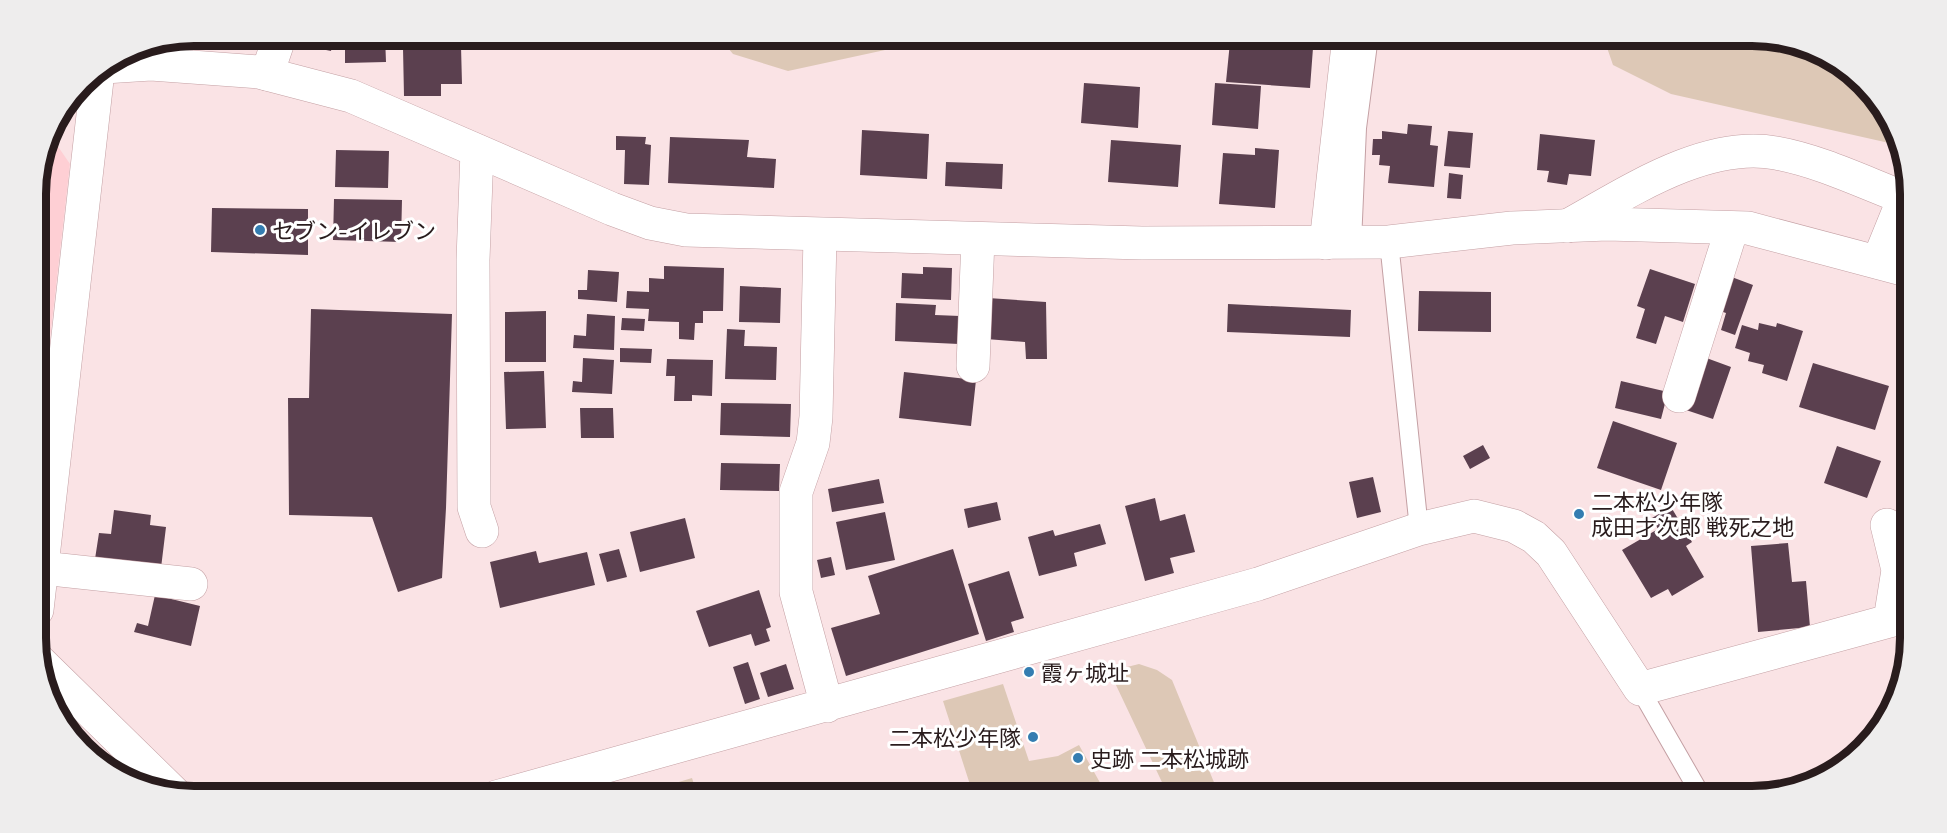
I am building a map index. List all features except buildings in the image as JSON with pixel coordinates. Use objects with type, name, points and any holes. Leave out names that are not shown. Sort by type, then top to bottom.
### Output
[{"type":"street","points":[[267,74],[277,46]]},
{"type":"street","points":[[1339,242],[1349,46]]},
{"type":"street","points":[[120,66],[151,64],[267,74],[351,96],[650,223],[686,230],[820,236],[1142,243],[1389,242],[1512,228],[1567,226],[1748,228],[1900,268]]},
{"type":"street","points":[[46,530],[96,84]]},
{"type":"street","points":[[477,151],[473,260],[474,507],[482,531]]},
{"type":"street","points":[[1567,226],[1636,187],[1708,158],[1734,151],[1758,151],[1798,158],[1900,196]]},
{"type":"street","points":[[1878,262],[1900,214]]},
{"type":"street","points":[[1679,396],[1732,228]]},
{"type":"street","points":[[820,236],[816,417],[813,443],[796,492],[795,535],[796,592],[827,706]]},
{"type":"street","points":[[973,366],[978,239]]},
{"type":"street","points":[[536,786],[1258,584],[1419,530],[1474,516],[1514,526],[1534,537],[1551,554],[1640,688],[1900,617]]},
{"type":"street","points":[[1887,525],[1898,570],[1900,601]]},
{"type":"street","points":[[46,568],[191,584]]},
{"type":"street","points":[[51,673],[164,784]]},
{"type":"lane","points":[[1339,242],[1369,46]]},
{"type":"lane","points":[[1389,242],[1419,530]]},
{"type":"lane","points":[[1640,688],[1696,786]]},
{"type":"shaded area","points":[[726,46],[909,46],[788,71],[733,54]]},
{"type":"shaded area","points":[[1606,46],[1752,46],[1781,49],[1800,54],[1826,66],[1857,90],[1881,121],[1891,143],[1671,94],[1613,65]]},
{"type":"shaded area","points":[[56,144],[70,164],[47,368],[47,185]]},
{"type":"shaded area","points":[[1139,664],[1157,670],[1172,680],[1215,786],[1164,786],[1115,683],[1127,667]]},
{"type":"shaded area","points":[[1003,684],[1029,761],[1058,756],[1079,745],[1102,786],[970,786],[943,701]]},
{"type":"shaded area","points":[[692,778],[695,786],[665,786]]},
{"type":"place","name":"セブン-イレブン","points":[[260,230]]},
{"type":"place","name":"二本松少年隊 成田才次郎 戦死之地","points":[[1579,514]]},
{"type":"place","name":"霞ヶ城址","points":[[1029,672]]},
{"type":"place","name":"二本松少年隊","points":[[1033,737]]},
{"type":"place","name":"史跡 二本松城跡","points":[[1078,758]]}]
